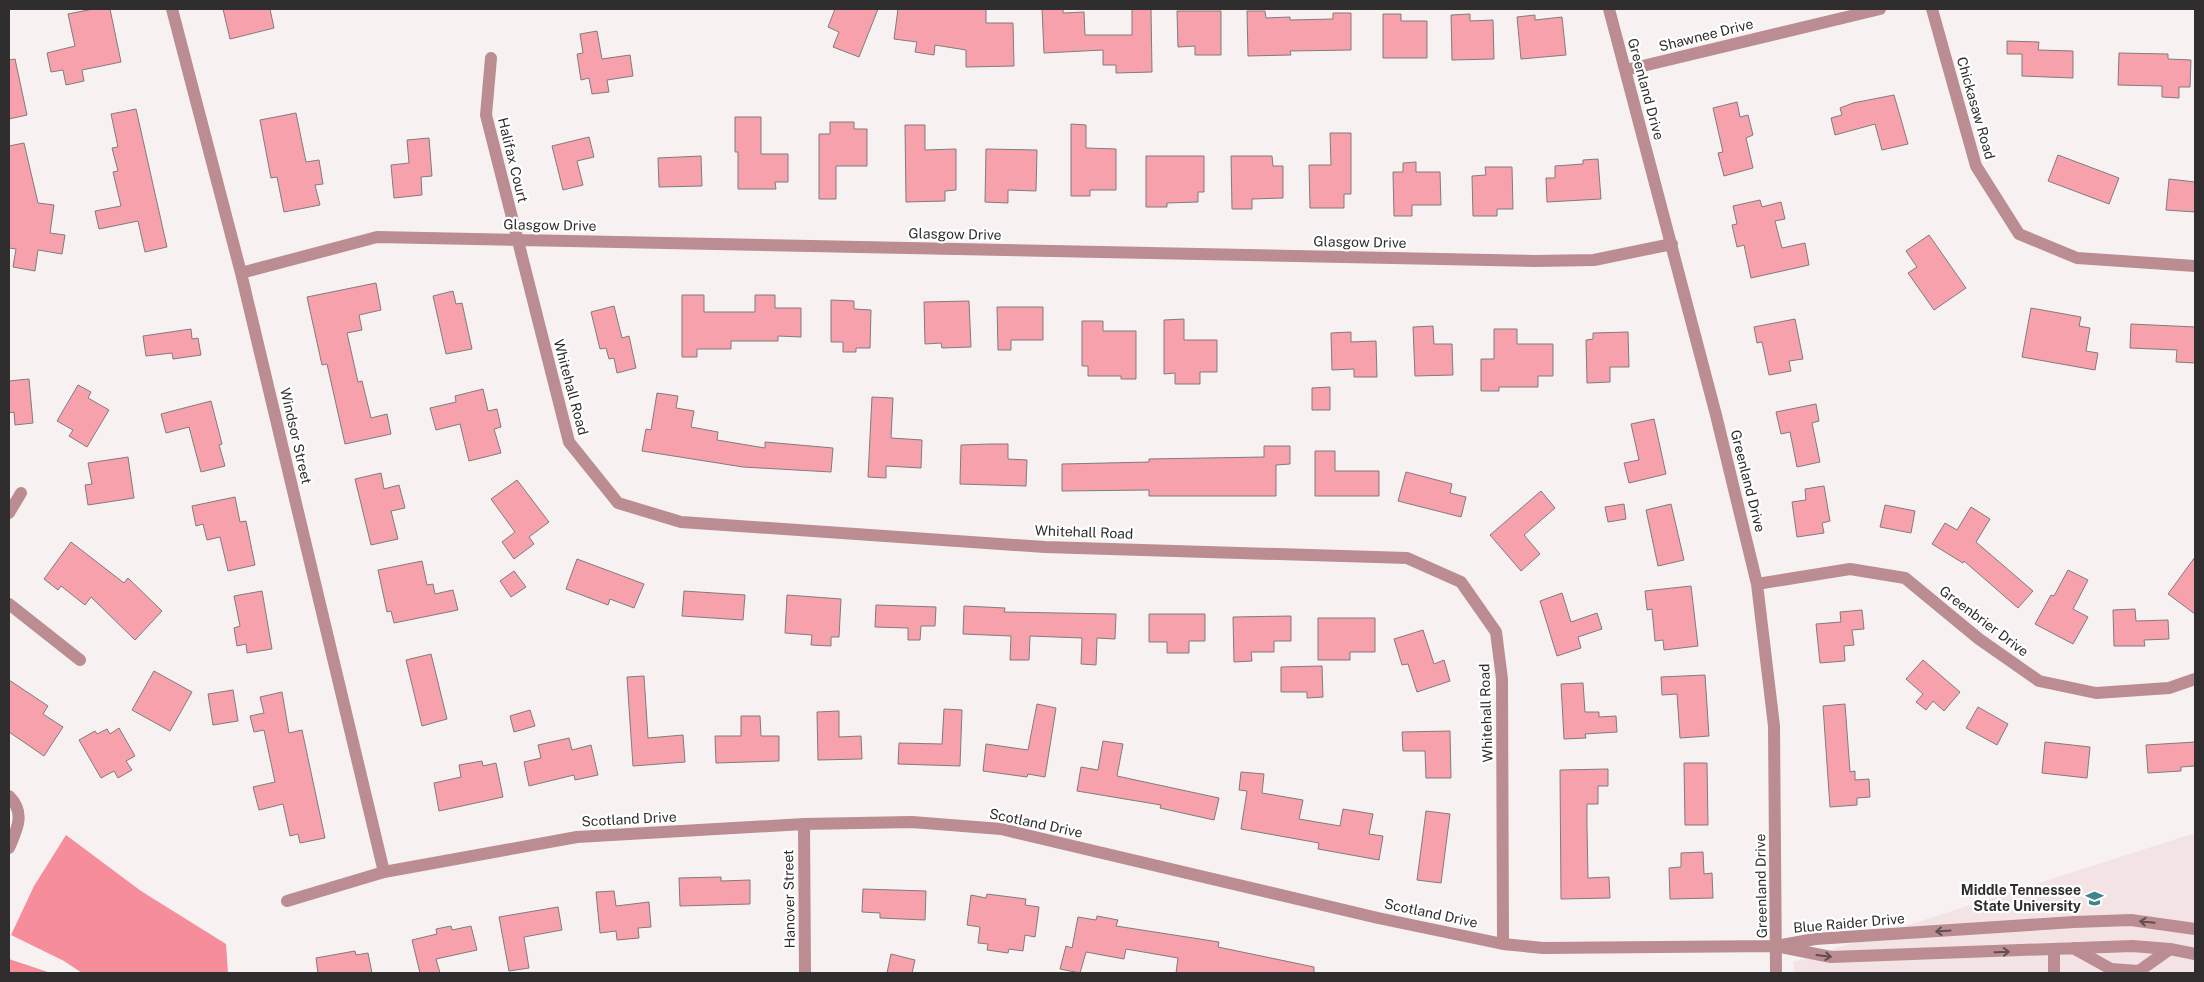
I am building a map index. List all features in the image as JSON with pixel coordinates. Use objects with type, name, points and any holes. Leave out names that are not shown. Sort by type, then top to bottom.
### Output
[{"type":"street","name":"Windsor Street","points":[[172,9],[241,273],[384,872]]},
{"type":"street","name":"Greenland Drive","points":[[1608,9],[1672,244],[1757,584],[1774,726],[1776,973]]},
{"type":"street","name":"Shawnee Drive","points":[[1626,70],[1880,9]]},
{"type":"street","name":"Chickasaw Road","points":[[1932,9],[1976,166],[2018,234],[2077,258],[2195,266]]},
{"type":"street","name":"Halifax Court","points":[[491,58],[486,115],[518,240]]},
{"type":"street","name":"Glasgow Drive","points":[[241,273],[377,237],[1535,261],[1594,260],[1672,244]]},
{"type":"street","name":"Whitehall Road","points":[[518,240],[569,442],[618,503],[681,522],[1045,546],[1407,558],[1461,582],[1496,632],[1502,679],[1503,944]]},
{"type":"street","points":[[9,513],[21,493]]},
{"type":"street","name":"Greenbrier Drive","points":[[1757,584],[1850,569],[1905,578],[1979,639],[2040,681],[2096,694],[2169,688],[2195,679]]},
{"type":"street","points":[[9,604],[80,660]]},
{"type":"street","points":[[9,796],[18,808],[20,821],[9,848]]},
{"type":"street","name":"Scotland Drive","points":[[287,901],[384,872],[577,837],[804,824],[912,822],[1001,829],[1378,918],[1503,944],[1543,948],[1776,946]]},
{"type":"street","name":"Hanover Street","points":[[804,824],[805,973]]},
{"type":"street","name":"Blue Raider Drive","points":[[1776,946],[1815,939],[2074,922],[2131,920],[2195,928]]},
{"type":"street","name":"Blue Raider Drive","points":[[1776,946],[1803,953],[1831,957],[2132,946],[2170,949],[2195,954]]},
{"type":"street","points":[[2074,948],[2111,969],[2139,971],[2170,949]]},
{"type":"street","points":[[2054,950],[2054,973]]},
{"type":"shaded area","name":"Middle Tennessee State University","points":[[2195,833],[2195,973],[1794,973],[1793,962]]},
{"type":"shaded area","points":[[66,835],[141,891],[226,944],[228,973],[82,973],[64,961],[11,935],[34,886]]},
{"type":"shaded area","points":[[9,959],[51,973],[9,973]]},
{"type":"building","points":[[93,9],[110,9],[121,62],[82,70],[84,81],[66,85],[63,70],[51,72],[47,53],[75,46],[68,14]]},
{"type":"building","points":[[223,9],[270,9],[274,28],[230,39]]},
{"type":"building","points":[[835,9],[878,9],[859,57],[833,47],[839,32],[828,27]]},
{"type":"building","points":[[898,9],[986,9],[986,23],[1013,23],[1014,66],[966,67],[966,50],[935,45],[934,55],[915,52],[917,42],[894,39]]},
{"type":"building","points":[[1042,9],[1063,9],[1063,13],[1084,12],[1085,35],[1132,35],[1132,9],[1151,9],[1152,72],[1116,73],[1116,65],[1103,65],[1103,50],[1044,53]]},
{"type":"building","points":[[1177,11],[1221,11],[1221,55],[1195,55],[1195,46],[1178,47]]},
{"type":"building","points":[[1247,11],[1265,11],[1266,18],[1290,17],[1290,20],[1333,19],[1333,13],[1351,13],[1351,50],[1290,51],[1291,55],[1248,56]]},
{"type":"building","points":[[1383,14],[1401,14],[1401,21],[1427,21],[1427,58],[1383,58]]},
{"type":"building","points":[[1470,14],[1470,21],[1493,20],[1494,59],[1452,60],[1451,15]]},
{"type":"building","points":[[1535,15],[1535,20],[1562,17],[1566,55],[1521,59],[1517,17]]},
{"type":"building","points":[[597,31],[602,59],[630,55],[633,76],[607,80],[609,92],[592,94],[589,78],[581,80],[577,54],[583,53],[580,34]]},
{"type":"building","points":[[2007,41],[2039,42],[2038,50],[2073,51],[2073,78],[2022,76],[2022,54],[2007,54]]},
{"type":"building","points":[[2119,53],[2168,54],[2168,59],[2191,60],[2190,87],[2179,87],[2179,98],[2162,97],[2162,86],[2118,85]]},
{"type":"building","points":[[15,59],[27,115],[9,119],[9,60]]},
{"type":"building","points":[[1894,95],[1908,144],[1882,150],[1875,124],[1835,135],[1831,118],[1842,115],[1840,108],[1853,103]]},
{"type":"building","points":[[1737,102],[1740,117],[1748,115],[1753,135],[1746,138],[1753,168],[1724,176],[1718,153],[1723,152],[1713,108]]},
{"type":"building","points":[[136,109],[167,247],[145,252],[138,221],[99,229],[95,211],[121,206],[113,172],[118,171],[112,148],[118,147],[111,114]]},
{"type":"building","points":[[296,113],[306,162],[319,160],[323,184],[315,185],[320,205],[284,212],[277,177],[271,178],[260,120]]},
{"type":"building","points":[[735,117],[761,117],[761,154],[788,154],[788,182],[775,182],[776,189],[738,189],[738,152],[735,152]]},
{"type":"building","points":[[830,122],[854,122],[854,129],[867,129],[867,166],[836,166],[836,199],[819,199],[819,134],[830,134]]},
{"type":"building","points":[[1071,124],[1086,125],[1086,148],[1116,149],[1116,190],[1090,190],[1090,196],[1071,196]]},
{"type":"building","points":[[905,125],[925,125],[925,150],[956,149],[956,190],[945,191],[945,201],[906,202]]},
{"type":"building","points":[[1330,133],[1351,133],[1351,194],[1344,194],[1344,208],[1310,208],[1309,165],[1331,165]]},
{"type":"building","points":[[589,137],[594,157],[577,161],[583,185],[563,190],[552,146]]},
{"type":"building","points":[[429,138],[432,176],[421,177],[422,195],[394,198],[391,165],[409,163],[407,140]]},
{"type":"building","points":[[24,143],[38,203],[54,205],[50,233],[65,235],[62,254],[38,250],[35,271],[13,267],[16,249],[9,248],[9,146]]},
{"type":"building","points":[[986,149],[1037,150],[1036,191],[1008,190],[1008,203],[985,202]]},
{"type":"building","points":[[2058,155],[2119,178],[2109,204],[2048,181]]},
{"type":"building","points":[[701,156],[702,186],[659,187],[658,158]]},
{"type":"building","points":[[1146,156],[1204,156],[1204,192],[1198,192],[1198,202],[1167,203],[1167,207],[1146,207]]},
{"type":"building","points":[[1231,156],[1272,156],[1273,166],[1283,166],[1283,198],[1252,199],[1252,209],[1232,209]]},
{"type":"building","points":[[1598,159],[1601,199],[1547,202],[1546,178],[1555,178],[1555,166],[1583,164],[1583,160]]},
{"type":"building","points":[[1416,162],[1416,172],[1440,172],[1441,205],[1412,205],[1412,216],[1394,216],[1393,172],[1403,172],[1403,163]]},
{"type":"building","points":[[1485,167],[1512,167],[1513,209],[1497,209],[1497,216],[1473,216],[1472,176],[1486,175]]},
{"type":"building","points":[[2169,179],[2195,182],[2195,212],[2166,210]]},
{"type":"building","points":[[1760,200],[1762,207],[1781,202],[1785,219],[1775,221],[1782,248],[1805,243],[1809,265],[1751,278],[1744,245],[1737,247],[1732,225],[1737,224],[1733,206]]},
{"type":"building","points":[[1929,235],[1966,288],[1934,310],[1908,273],[1917,267],[1906,251]]},
{"type":"building","points":[[376,283],[381,310],[359,315],[362,330],[347,333],[358,382],[362,381],[371,418],[387,414],[391,434],[345,444],[327,364],[322,365],[307,297]]},
{"type":"building","points":[[453,291],[456,304],[462,303],[472,349],[446,354],[433,296]]},
{"type":"building","points":[[682,295],[704,295],[704,312],[755,312],[755,295],[775,295],[775,308],[801,308],[801,337],[778,336],[778,341],[731,341],[731,349],[697,349],[697,357],[682,357]]},
{"type":"building","points":[[831,300],[854,301],[854,309],[871,310],[870,348],[856,348],[856,352],[843,352],[843,342],[831,342]]},
{"type":"building","points":[[969,301],[971,347],[942,348],[941,343],[925,344],[924,302]]},
{"type":"building","points":[[614,306],[622,338],[629,336],[636,368],[617,373],[614,358],[609,359],[606,348],[600,349],[591,312]]},
{"type":"building","points":[[997,307],[1043,307],[1043,340],[1011,340],[1011,350],[998,350]]},
{"type":"building","points":[[2031,308],[2081,317],[2079,326],[2090,328],[2086,351],[2098,353],[2095,370],[2022,357]]},
{"type":"building","points":[[1184,319],[1184,340],[1217,340],[1217,372],[1200,372],[1200,384],[1175,384],[1175,373],[1164,374],[1164,320]]},
{"type":"building","points":[[1795,319],[1803,359],[1789,361],[1791,371],[1769,375],[1762,342],[1757,343],[1754,327]]},
{"type":"building","points":[[1082,321],[1103,321],[1103,331],[1136,331],[1136,379],[1121,379],[1121,376],[1088,376],[1088,366],[1082,366]]},
{"type":"building","points":[[2131,324],[2195,327],[2195,363],[2176,362],[2177,350],[2130,348]]},
{"type":"building","points":[[1433,326],[1434,344],[1452,344],[1453,375],[1415,376],[1413,327]]},
{"type":"building","points":[[191,329],[192,339],[198,338],[201,355],[173,359],[172,353],[146,356],[143,336]]},
{"type":"building","points":[[1494,329],[1517,329],[1517,344],[1553,344],[1553,376],[1538,376],[1538,387],[1499,387],[1499,391],[1481,391],[1481,359],[1494,359]]},
{"type":"building","points":[[1351,332],[1351,342],[1376,341],[1377,377],[1354,377],[1354,369],[1332,370],[1331,333]]},
{"type":"building","points":[[1628,332],[1629,367],[1610,367],[1610,382],[1587,383],[1586,340],[1593,339],[1593,333]]},
{"type":"building","points":[[29,379],[33,423],[15,425],[14,412],[9,413],[9,381]]},
{"type":"building","points":[[78,385],[91,392],[88,398],[109,410],[87,447],[69,436],[73,430],[57,421]]},
{"type":"building","points":[[1330,387],[1330,410],[1312,410],[1312,388]]},
{"type":"building","points":[[483,389],[488,411],[497,409],[501,427],[494,429],[501,453],[469,461],[460,424],[436,430],[430,408],[456,402],[455,396]]},
{"type":"building","points":[[657,393],[678,396],[676,408],[694,411],[691,427],[718,432],[717,440],[765,448],[765,442],[833,448],[831,472],[743,467],[642,451],[646,429],[651,430]]},
{"type":"building","points":[[872,397],[893,398],[891,438],[922,440],[921,468],[886,466],[886,478],[868,477]]},
{"type":"building","points":[[211,401],[222,444],[219,445],[225,466],[201,472],[189,427],[166,433],[161,414]]},
{"type":"building","points":[[1816,404],[1819,421],[1812,423],[1820,462],[1797,467],[1790,432],[1781,434],[1776,412]]},
{"type":"building","points":[[1654,419],[1666,474],[1629,483],[1624,463],[1639,460],[1631,424]]},
{"type":"building","points":[[1008,444],[1008,459],[1027,460],[1026,486],[960,484],[961,445]]},
{"type":"building","points":[[1264,446],[1290,446],[1290,464],[1276,465],[1276,496],[1149,496],[1149,490],[1062,491],[1062,464],[1149,462],[1149,459],[1264,457]]},
{"type":"building","points":[[1315,451],[1335,451],[1335,471],[1379,471],[1379,496],[1315,496]]},
{"type":"building","points":[[128,457],[134,498],[88,505],[85,485],[92,484],[88,463]]},
{"type":"building","points":[[1406,472],[1452,484],[1450,493],[1466,497],[1461,517],[1398,501]]},
{"type":"building","points":[[381,473],[384,489],[399,485],[405,508],[391,511],[398,539],[371,545],[355,479]]},
{"type":"building","points":[[517,480],[549,522],[529,537],[534,544],[514,559],[502,542],[515,532],[491,499]]},
{"type":"building","points":[[1824,486],[1830,521],[1822,523],[1824,533],[1797,537],[1792,502],[1806,500],[1805,489]]},
{"type":"building","points":[[1541,491],[1555,508],[1524,535],[1540,554],[1521,571],[1490,535]]},
{"type":"building","points":[[235,497],[240,522],[246,521],[255,565],[228,571],[220,537],[207,540],[203,524],[196,526],[192,506]]},
{"type":"building","points":[[1624,504],[1626,519],[1608,522],[1605,507]]},
{"type":"building","points":[[1671,504],[1684,560],[1658,566],[1646,510]]},
{"type":"building","points":[[1885,505],[1915,511],[1911,533],[1880,527]]},
{"type":"building","points":[[1971,507],[1990,519],[1976,542],[2033,591],[2018,608],[1964,561],[1963,563],[1932,544],[1945,523],[1957,530]]},
{"type":"building","points":[[71,542],[124,583],[128,578],[162,611],[135,640],[91,597],[85,605],[61,586],[58,590],[44,579]]},
{"type":"building","points":[[2195,557],[2195,614],[2168,594]]},
{"type":"building","points":[[577,559],[644,584],[634,608],[610,599],[608,605],[566,589]]},
{"type":"building","points":[[422,561],[427,585],[433,584],[435,594],[453,590],[458,610],[394,623],[391,611],[387,612],[378,570]]},
{"type":"building","points":[[2068,570],[2088,580],[2073,609],[2088,617],[2073,644],[2035,624],[2051,595],[2054,596]]},
{"type":"building","points":[[514,571],[526,587],[511,597],[500,581]]},
{"type":"building","points":[[1691,586],[1698,646],[1664,650],[1663,640],[1655,641],[1652,609],[1647,610],[1645,591]]},
{"type":"building","points":[[262,591],[272,649],[247,653],[246,644],[237,646],[234,628],[240,626],[234,596]]},
{"type":"building","points":[[684,591],[745,595],[743,620],[682,616]]},
{"type":"building","points":[[1562,593],[1571,622],[1597,613],[1602,629],[1578,637],[1581,648],[1557,656],[1540,601]]},
{"type":"building","points":[[787,595],[841,599],[839,637],[831,637],[831,646],[811,645],[812,635],[785,633]]},
{"type":"building","points":[[876,605],[936,607],[935,626],[921,626],[920,640],[908,640],[908,628],[875,627]]},
{"type":"building","points":[[964,606],[1005,608],[1004,612],[1116,614],[1115,639],[1097,638],[1096,665],[1081,664],[1082,638],[1030,636],[1029,660],[1010,660],[1011,636],[963,634]]},
{"type":"building","points":[[2135,609],[2136,621],[2168,620],[2169,639],[2144,640],[2145,646],[2114,646],[2113,610]]},
{"type":"building","points":[[1862,610],[1864,629],[1852,630],[1854,645],[1844,646],[1845,661],[1820,663],[1816,624],[1841,622],[1840,612]]},
{"type":"building","points":[[1149,614],[1205,614],[1205,641],[1189,641],[1189,653],[1167,653],[1167,642],[1149,642]]},
{"type":"building","points":[[1291,616],[1291,641],[1274,641],[1274,652],[1251,652],[1252,661],[1234,662],[1233,617]]},
{"type":"building","points":[[1318,618],[1375,618],[1375,652],[1350,652],[1350,660],[1318,660]]},
{"type":"building","points":[[1423,630],[1434,664],[1444,660],[1450,681],[1417,692],[1408,664],[1402,665],[1394,639]]},
{"type":"building","points":[[431,654],[447,719],[422,726],[406,660]]},
{"type":"building","points":[[1923,660],[1960,692],[1944,711],[1933,701],[1926,710],[1916,702],[1923,694],[1906,679]]},
{"type":"building","points":[[1322,666],[1323,697],[1307,698],[1307,692],[1281,692],[1281,667]]},
{"type":"building","points":[[154,671],[192,692],[170,731],[132,710]]},
{"type":"building","points":[[1705,675],[1709,736],[1680,738],[1677,694],[1662,695],[1661,677]]},
{"type":"building","points":[[644,676],[648,738],[683,735],[685,762],[633,766],[627,677]]},
{"type":"building","points":[[9,680],[48,706],[43,714],[63,727],[44,756],[9,732]]},
{"type":"building","points":[[1583,683],[1585,712],[1599,712],[1599,717],[1616,716],[1617,732],[1585,734],[1586,738],[1564,739],[1561,684]]},
{"type":"building","points":[[233,690],[238,721],[213,725],[208,694]]},
{"type":"building","points":[[282,692],[289,733],[302,730],[325,838],[300,843],[298,834],[290,836],[283,804],[259,810],[253,787],[275,782],[264,730],[254,732],[250,716],[264,713],[260,697]]},
{"type":"building","points":[[1037,704],[1056,708],[1045,777],[1028,774],[1027,777],[983,771],[986,744],[1028,750]]},
{"type":"building","points":[[1845,704],[1850,772],[1855,771],[1855,780],[1869,779],[1870,797],[1857,798],[1857,805],[1830,807],[1823,706]]},
{"type":"building","points":[[1978,707],[2008,724],[1997,745],[1966,728]]},
{"type":"building","points":[[944,709],[962,710],[960,766],[898,764],[899,743],[942,744]]},
{"type":"building","points":[[530,710],[535,726],[514,732],[510,716]]},
{"type":"building","points":[[839,711],[839,737],[861,736],[862,759],[818,760],[817,712]]},
{"type":"building","points":[[741,716],[760,716],[761,736],[779,736],[779,761],[716,763],[715,736],[741,736]]},
{"type":"building","points":[[119,728],[135,756],[126,761],[132,770],[118,778],[114,771],[101,778],[79,740],[95,731],[97,734],[107,729],[110,734]]},
{"type":"building","points":[[1450,731],[1451,778],[1426,778],[1425,751],[1403,751],[1402,732]]},
{"type":"building","points":[[569,738],[572,750],[591,745],[598,775],[575,780],[574,775],[529,786],[524,762],[541,758],[538,745]]},
{"type":"building","points":[[1103,741],[1123,744],[1117,776],[1219,798],[1214,820],[1160,808],[1161,805],[1077,791],[1081,767],[1098,770]]},
{"type":"building","points":[[2045,742],[2090,747],[2087,778],[2042,773]]},
{"type":"building","points":[[2195,742],[2195,766],[2181,767],[2181,771],[2148,773],[2146,745]]},
{"type":"building","points":[[482,761],[483,766],[496,763],[503,797],[439,811],[434,783],[461,777],[459,765]]},
{"type":"building","points":[[1684,763],[1707,763],[1708,825],[1685,825]]},
{"type":"building","points":[[1608,769],[1608,786],[1598,786],[1598,804],[1587,804],[1587,826],[1588,878],[1609,877],[1610,898],[1561,899],[1560,770]]},
{"type":"building","points":[[1241,772],[1264,774],[1262,793],[1303,800],[1299,819],[1340,826],[1343,809],[1373,814],[1369,834],[1383,836],[1379,860],[1318,849],[1319,843],[1241,829],[1247,791],[1239,790]]},
{"type":"building","points":[[1426,811],[1450,814],[1441,883],[1417,880]]},
{"type":"building","points":[[1703,852],[1704,874],[1712,873],[1713,898],[1670,899],[1669,868],[1681,867],[1681,853]]},
{"type":"building","points":[[721,877],[721,881],[750,880],[750,904],[680,906],[679,878]]},
{"type":"building","points":[[863,889],[926,891],[925,920],[880,918],[880,913],[862,912]]},
{"type":"building","points":[[614,891],[616,906],[649,902],[651,927],[638,928],[639,938],[617,940],[616,931],[600,933],[596,892]]},
{"type":"building","points":[[987,894],[1026,899],[1025,905],[1039,907],[1035,937],[1025,935],[1023,951],[1009,949],[1008,953],[987,950],[988,944],[978,943],[980,927],[967,925],[971,895],[986,898]]},
{"type":"building","points":[[558,907],[562,930],[524,937],[529,968],[509,971],[499,917]]},
{"type":"building","points":[[1097,916],[1118,920],[1116,926],[1219,942],[1218,947],[1314,967],[1314,973],[1176,973],[1178,958],[1126,949],[1124,959],[1086,952],[1080,973],[1060,969],[1066,946],[1072,948],[1078,917],[1096,920]]},
{"type":"building","points":[[451,926],[452,930],[471,926],[477,950],[436,959],[440,973],[420,973],[412,940],[437,934],[436,929]]},
{"type":"building","points":[[355,951],[356,955],[368,953],[372,973],[318,973],[316,958]]},
{"type":"building","points":[[891,954],[915,960],[912,973],[887,973]]},
{"type":"place","name":"Middle Tennessee State University","points":[[2095,898]]}]
